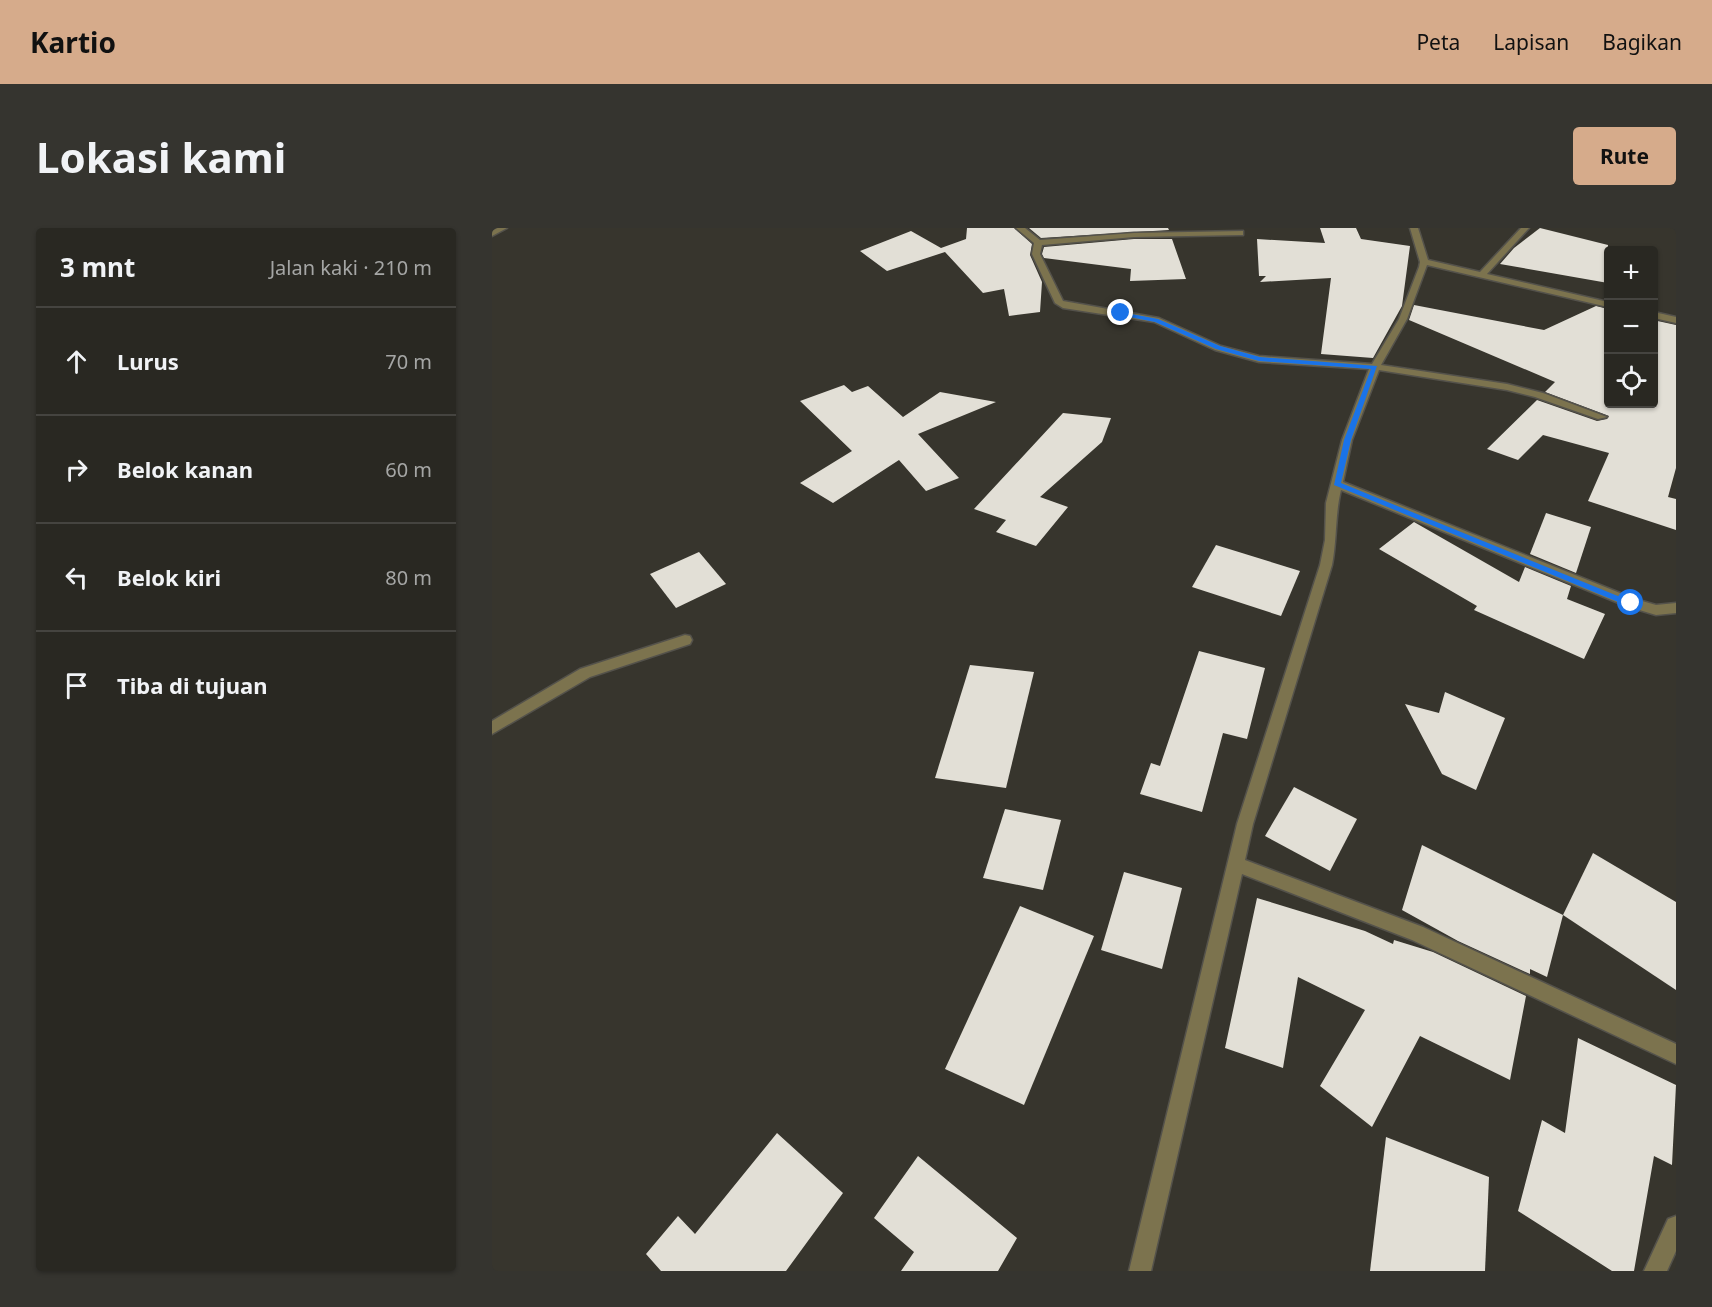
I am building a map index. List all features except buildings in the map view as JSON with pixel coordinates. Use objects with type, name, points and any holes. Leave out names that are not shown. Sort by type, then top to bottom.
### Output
[{"type":"street","points":[[492,234],[503,228]]},
{"type":"street","points":[[1020,228],[1035,238],[1038,243],[1036,254],[1059,303],[1066,306],[1156,320],[1218,348],[1259,359],[1375,367],[1507,387],[1539,395],[1602,417]]},
{"type":"street","points":[[1140,1271],[1245,825],[1326,566],[1331,540],[1332,503],[1347,440],[1375,367],[1403,318],[1424,262],[1414,228]]},
{"type":"street","points":[[1483,274],[1525,228]]},
{"type":"street","points":[[1038,243],[1134,235],[1240,233]]},
{"type":"street","points":[[1424,262],[1604,303]]},
{"type":"street","points":[[1658,316],[1676,320]]},
{"type":"street","points":[[1337,484],[1631,603],[1656,610],[1676,608]]},
{"type":"street","points":[[492,728],[585,673],[685,640]]},
{"type":"street","points":[[1235,864],[1417,933],[1676,1054]]},
{"type":"street","points":[[1655,1271],[1676,1227]]},
{"type":"route","points":[[1121,313],[1156,320],[1218,348],[1259,359],[1375,367],[1347,440],[1337,484],[1537,567],[1631,603]]}]
